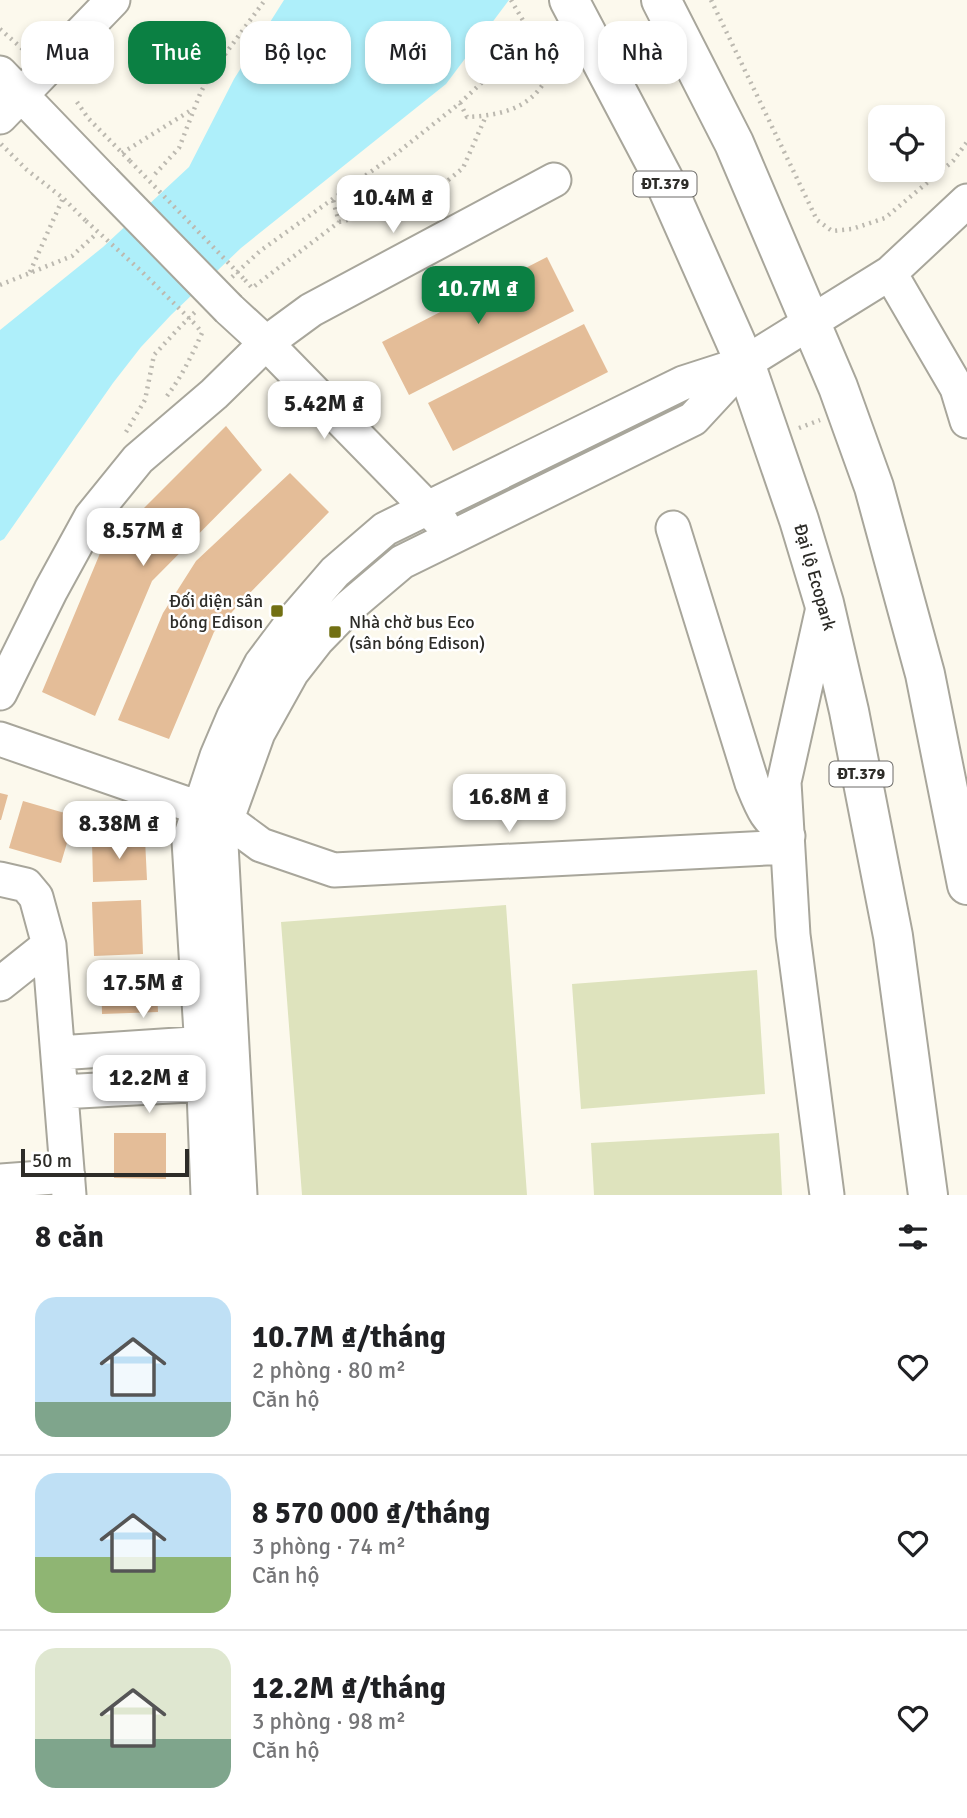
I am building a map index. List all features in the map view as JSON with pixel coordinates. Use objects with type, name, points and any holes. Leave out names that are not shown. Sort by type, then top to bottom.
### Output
[{"type":"highway","points":[[661,0],[734,143],[838,387],[874,487],[925,674],[961,822],[967,885]]},
{"type":"highway","name":"Đại lộ Ecopark","points":[[572,5],[663,178],[745,363],[799,520],[824,603],[849,711],[893,936],[928,1195]]},
{"type":"street","points":[[113,0],[8,95],[117,171],[229,309],[266,343],[455,535]]},
{"type":"street","points":[[0,693],[91,517],[138,459],[214,394],[266,343],[311,310],[554,180]]},
{"type":"street","points":[[213,814],[217,756],[261,664],[297,615],[335,572],[385,529],[683,383],[745,363],[890,273],[967,201]]},
{"type":"street","points":[[890,273],[957,388],[967,421]]},
{"type":"street","points":[[240,1195],[219,1084],[217,1043],[189,841],[213,814],[292,671],[350,606],[402,562],[693,419],[745,363]]},
{"type":"street","points":[[673,528],[752,783],[771,822],[788,841]]},
{"type":"street","points":[[824,603],[784,782],[793,935],[827,1195]]},
{"type":"street","points":[[0,739],[213,814],[261,845],[334,870],[788,841]]},
{"type":"street","points":[[0,879],[26,885],[36,897],[49,944],[68,1186],[0,1181]]},
{"type":"street","points":[[0,984],[49,944]]},
{"type":"street","points":[[58,1053],[217,1043]]},
{"type":"street","points":[[61,1092],[219,1084]]},
{"type":"street","points":[[208,1195],[219,1084]]},
{"type":"path","points":[[155,174],[179,148],[209,76],[265,0]]},
{"type":"path","points":[[460,103],[467,117],[486,116],[519,106],[533,96],[551,73],[511,0]]},
{"type":"path","points":[[711,0],[814,216],[832,231],[852,229],[885,218],[953,161],[967,142]]},
{"type":"path","points":[[0,29],[21,47]]},
{"type":"path","points":[[77,102],[88,118],[122,153]]},
{"type":"path","points":[[194,108],[122,153],[117,171],[252,288],[339,222],[417,203],[430,195],[463,168],[486,116]]},
{"type":"path","points":[[0,143],[140,270],[202,333],[192,357],[164,400]]},
{"type":"path","points":[[30,273],[63,198]]},
{"type":"path","points":[[333,200],[339,222]]},
{"type":"path","points":[[0,285],[72,256],[95,235]]},
{"type":"path","points":[[131,425],[140,419]]},
{"type":"path","points":[[795,430],[822,419]]},
{"type":"green space","points":[[506,905],[527,1195],[302,1195],[281,922]]},
{"type":"green space","points":[[757,970],[765,1094],[581,1109],[572,984]]},
{"type":"green space","points":[[779,1133],[782,1195],[594,1195],[591,1143]]},
{"type":"water","points":[[284,0],[509,0],[493,21],[465,21],[465,59],[451,77],[451,21],[365,21],[365,84],[446,84],[241,248],[171,315],[113,383],[0,541],[0,330],[103,247],[189,167],[240,70],[240,84],[351,84],[351,21],[271,21]]},
{"type":"building","points":[[547,257],[574,311],[409,395],[382,342]]},
{"type":"building","points":[[584,324],[608,372],[453,451],[428,403]]},
{"type":"building","points":[[226,426],[262,470],[152,581],[95,716],[42,692],[101,551]]},
{"type":"building","points":[[290,473],[329,512],[214,632],[169,739],[118,720],[163,613],[196,561]]},
{"type":"building","points":[[0,793],[8,795],[1,820],[0,820]]},
{"type":"building","points":[[23,801],[75,816],[61,863],[9,848]]},
{"type":"building","points":[[145,839],[147,880],[93,882],[92,841]]},
{"type":"building","points":[[141,900],[143,954],[94,956],[92,902]]},
{"type":"building","points":[[156,968],[158,1012],[102,1014],[101,970]]},
{"type":"building","points":[[114,1133],[166,1133],[166,1179],[114,1178]]},
{"type":"place","name":"Đối diện sân bóng Edison","points":[[277,611]]},
{"type":"place","name":"Nhà chờ bus Eco (sân bóng Edison)","points":[[335,632]]}]
